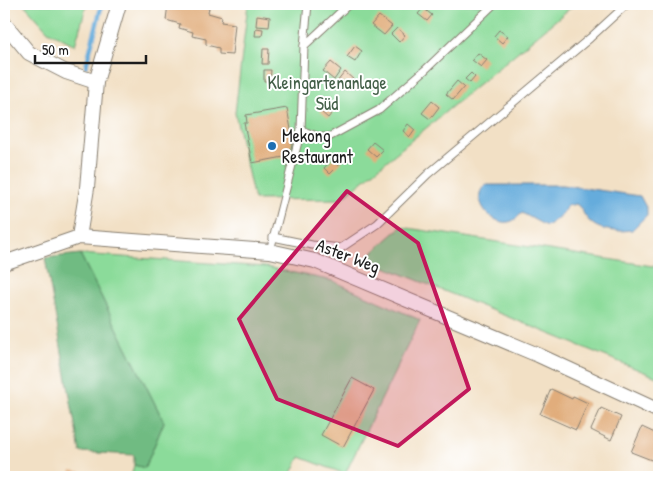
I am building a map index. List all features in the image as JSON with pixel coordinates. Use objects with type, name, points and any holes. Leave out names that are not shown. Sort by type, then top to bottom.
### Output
[{"type":"street","points":[[79,237],[87,188],[96,82],[119,4]]},
{"type":"street","points":[[4,23],[29,52],[66,72],[96,82]]},
{"type":"street","name":"Aster Weg","points":[[4,263],[79,237],[270,251],[315,261],[538,355],[659,411]]},
{"type":"lane","points":[[270,251],[302,130],[304,46],[308,4]]},
{"type":"lane","points":[[304,46],[349,4]]},
{"type":"lane","points":[[302,130],[319,137],[329,138],[379,110],[425,70],[494,4]]},
{"type":"lane","points":[[273,237],[312,245],[340,248],[348,243],[376,224],[428,174],[583,44],[627,4]]},
{"type":"highlighted area","points":[[347,191],[418,243],[469,389],[398,446],[277,399],[239,319]]},
{"type":"green space","points":[[24,4],[87,4],[75,45],[48,31]]},
{"type":"green space","name":"Kleingartenanlage Süd","points":[[248,4],[575,4],[341,199],[254,200],[235,113]]},
{"type":"green space","points":[[401,227],[659,267],[659,378],[365,259]]},
{"type":"green space","points":[[80,254],[266,267],[333,281],[420,320],[345,474],[300,457],[290,477],[131,477],[134,465],[145,468],[164,422]]},
{"type":"green space","points":[[80,254],[164,422],[145,468],[134,465],[134,455],[80,452],[45,258]]},
{"type":"water","points":[[486,185],[563,185],[640,196],[647,209],[647,215],[632,230],[619,231],[595,226],[576,204],[567,206],[558,218],[546,226],[522,213],[512,221],[505,222],[491,216],[481,204],[481,190]]},
{"type":"building","points":[[168,4],[195,4],[195,6],[209,8],[208,13],[222,17],[221,22],[235,24],[232,55],[219,54],[219,48],[206,45],[206,39],[192,36],[193,32],[179,28],[180,24],[166,20]]},
{"type":"building","points":[[423,8],[432,15],[427,21],[418,14]]},
{"type":"building","points":[[257,15],[270,17],[269,27],[256,26]]},
{"type":"building","points":[[379,16],[392,26],[384,35],[371,25]]},
{"type":"building","points":[[256,28],[263,29],[262,36],[255,36]]},
{"type":"building","points":[[397,28],[405,35],[399,42],[391,34]]},
{"type":"building","points":[[499,30],[508,36],[502,43],[494,36]]},
{"type":"building","points":[[355,46],[362,51],[355,62],[347,57]]},
{"type":"building","points":[[263,49],[269,49],[268,64],[262,64]]},
{"type":"building","points":[[478,53],[487,60],[481,67],[472,60]]},
{"type":"building","points":[[331,62],[341,70],[334,80],[323,71]]},
{"type":"building","points":[[264,70],[271,70],[270,81],[264,81]]},
{"type":"building","points":[[345,72],[354,80],[350,85],[345,81],[340,87],[336,83]]},
{"type":"building","points":[[471,73],[475,77],[470,83],[465,79]]},
{"type":"building","points":[[457,81],[464,87],[453,100],[446,94]]},
{"type":"building","points":[[432,101],[439,107],[430,119],[422,113]]},
{"type":"building","points":[[328,102],[336,108],[328,118],[320,111]]},
{"type":"building","points":[[287,108],[293,140],[289,156],[252,163],[244,123],[247,123],[246,115]]},
{"type":"building","points":[[408,124],[415,130],[410,137],[403,131]]},
{"type":"building","points":[[373,142],[383,150],[376,157],[367,149]]},
{"type":"building","points":[[335,156],[342,162],[330,174],[324,168]]},
{"type":"building","points":[[352,378],[374,390],[343,447],[321,435]]},
{"type":"building","points":[[551,389],[572,399],[573,396],[588,403],[576,430],[540,414]]},
{"type":"building","points":[[601,408],[621,417],[611,440],[591,430]]},
{"type":"building","points":[[642,427],[659,435],[659,448],[654,461],[631,452]]},
{"type":"building","points":[[71,470],[104,476],[104,477],[69,477]]},
{"type":"waterway","points":[[86,66],[102,4]]},
{"type":"place","name":"Mekong Restaurant","points":[[272,146]]}]
